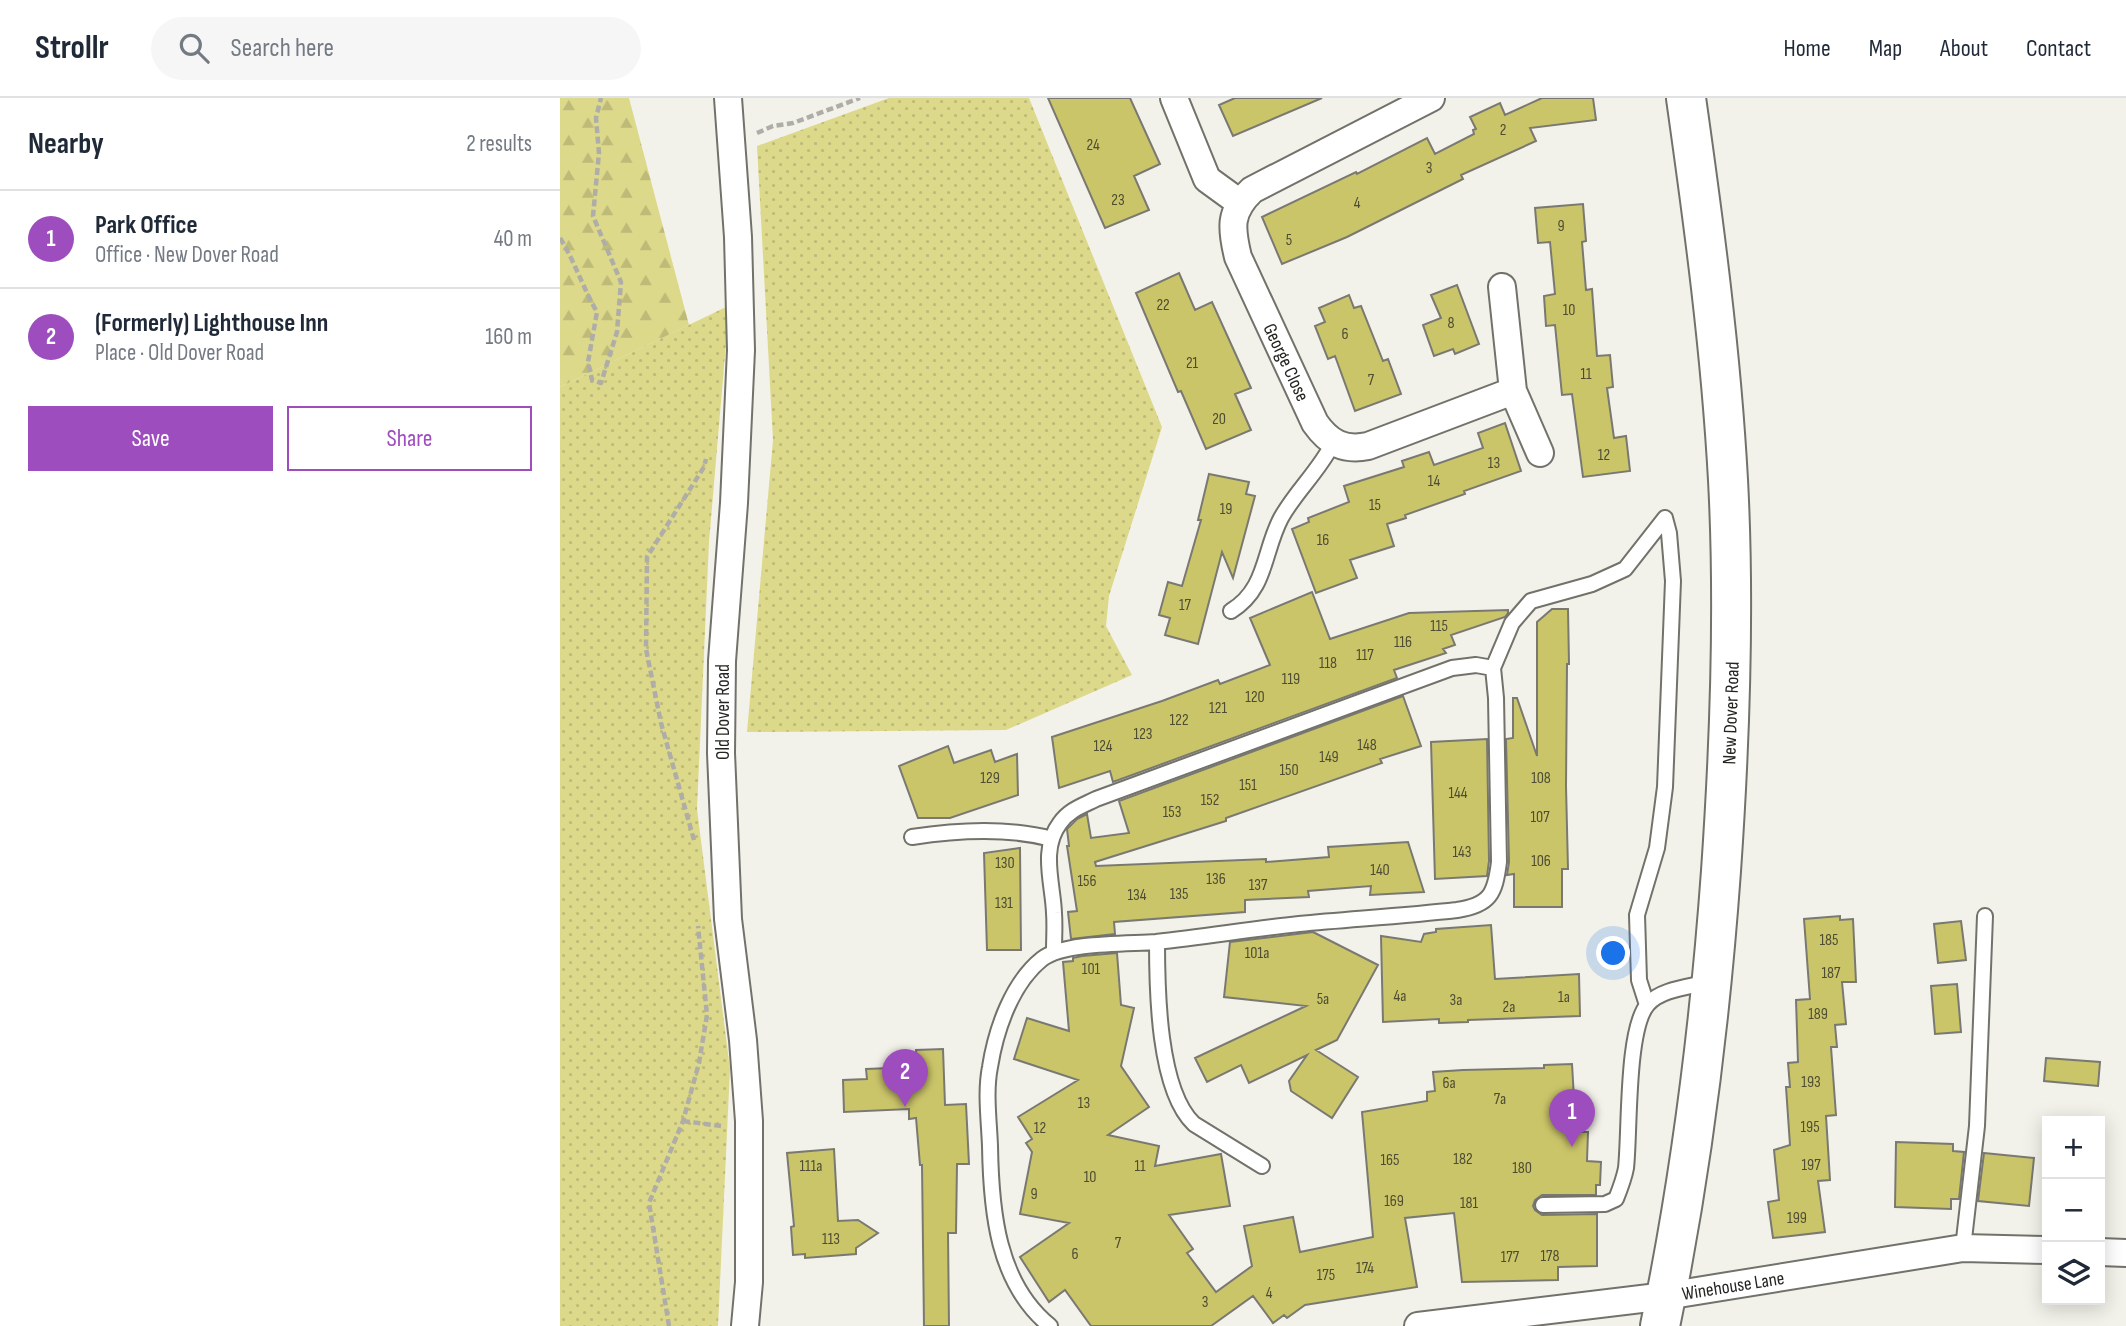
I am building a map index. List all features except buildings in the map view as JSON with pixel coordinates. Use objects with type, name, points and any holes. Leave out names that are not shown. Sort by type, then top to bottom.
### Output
[{"type":"main road","name":"New Dover Road","points":[[1663,1311],[1686,1174],[1713,981],[1729,761],[1731,682],[1728,482],[1709,266],[1686,98]]},
{"type":"street","name":"Old Dover Road","points":[[728,98],[738,237],[741,350],[734,503],[722,661],[721,753],[728,919],[743,1040],[748,1121],[749,1282],[746,1326]]},
{"type":"street","points":[[1174,98],[1206,178],[1240,203],[1252,190],[1431,98]]},
{"type":"street","name":"George Close","points":[[1240,203],[1235,213],[1233,229],[1238,257],[1315,423],[1333,443]]},
{"type":"street","points":[[1502,287],[1513,391],[1540,453]]},
{"type":"street","points":[[1333,443],[1354,449],[1368,446],[1513,391]]},
{"type":"street","name":"Winehouse Lane","points":[[1418,1326],[1663,1311],[1963,1248],[2042,1250]]},
{"type":"street","points":[[2105,1252],[2126,1253]]},
{"type":"lane","points":[[1231,611],[1244,603],[1254,590],[1280,519],[1324,462],[1333,443]]},
{"type":"lane","points":[[1050,1326],[1035,1314],[1001,1249],[991,1199],[988,1087],[994,1049],[1011,1001],[1030,970],[1054,951],[1157,942],[1298,924],[1457,911],[1485,902],[1497,880],[1499,862],[1493,668],[1512,622],[1525,606],[1541,597],[1592,584],[1625,569],[1665,518],[1673,581],[1665,787],[1657,848],[1637,915],[1639,981],[1647,1005]]},
{"type":"lane","points":[[1054,951],[1054,911],[1049,870],[1052,839],[1061,821],[1070,812],[1096,799],[1452,668],[1476,665],[1493,668]]},
{"type":"lane","points":[[912,837],[953,832],[1005,832],[1052,839]]},
{"type":"lane","points":[[1963,1248],[1977,1126],[1985,916]]},
{"type":"lane","points":[[1157,942],[1164,1048],[1179,1104],[1194,1124],[1262,1166]]},
{"type":"lane","points":[[1543,1205],[1605,1204],[1616,1199],[1626,1168],[1631,1074],[1638,1023],[1647,1005],[1658,997],[1713,981]]},
{"type":"path","points":[[560,238],[574,261],[597,312],[588,362],[592,380],[601,383],[617,332],[621,282],[593,216],[599,153],[597,118],[601,98]]},
{"type":"path","points":[[731,144],[773,126],[793,123],[860,98]]},
{"type":"path","points":[[697,849],[661,723],[646,649],[646,557],[704,467],[707,453]]},
{"type":"path","points":[[668,1326],[649,1203],[683,1121],[699,1063],[707,1015],[698,917]]},
{"type":"path","points":[[683,1121],[730,1127],[748,1121]]},
{"type":"green space","points":[[560,98],[629,98],[689,325],[560,387]]},
{"type":"green space","points":[[889,98],[1029,98],[1162,427],[1109,596],[1106,626],[1132,675],[1006,730],[747,732],[773,440],[757,146]]},
{"type":"green space","points":[[726,307],[728,320],[709,542],[697,809],[730,1069],[718,1326],[560,1326],[560,387]]},
{"type":"place","name":"(Formerly) Lighthouse Inn","points":[[905,1107]]},
{"type":"place","name":"Park Office","points":[[1572,1147]]}]
